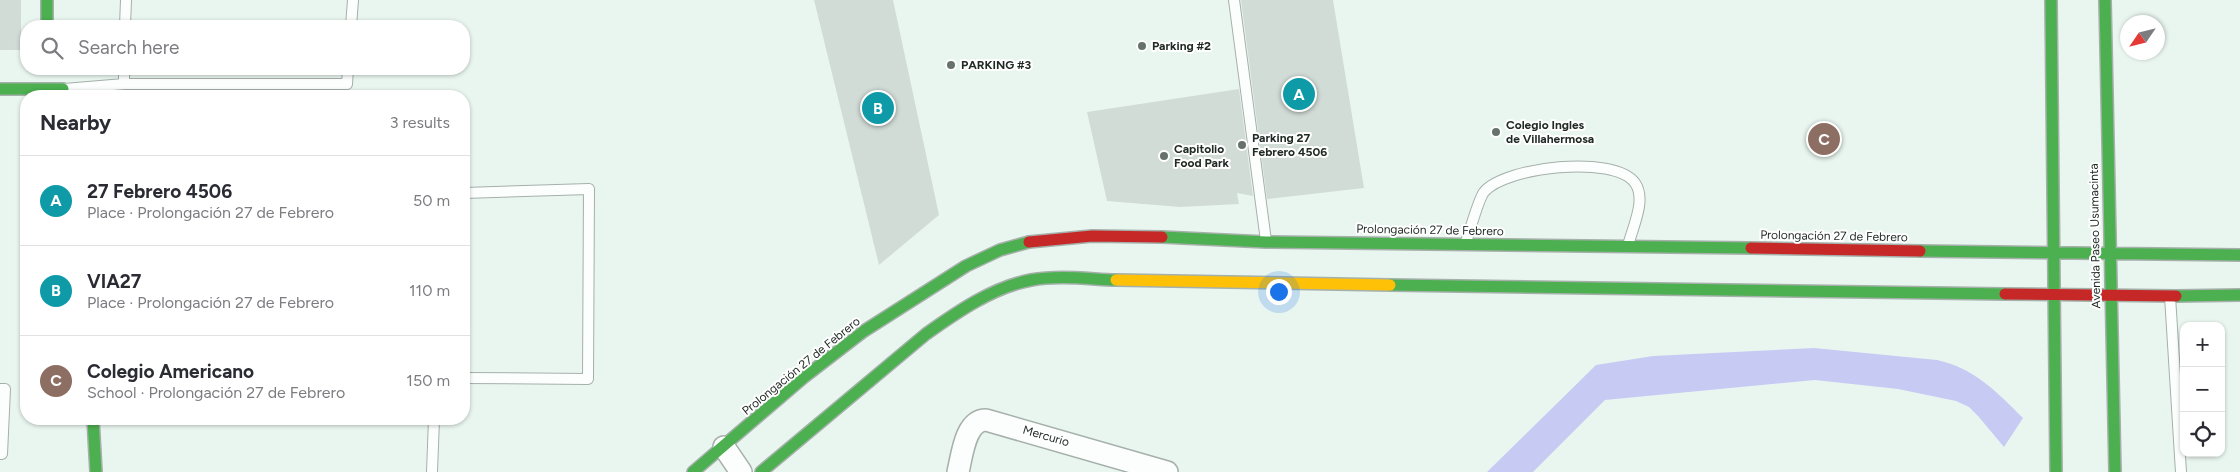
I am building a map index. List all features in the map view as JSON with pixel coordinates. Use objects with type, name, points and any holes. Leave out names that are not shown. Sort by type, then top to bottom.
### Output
[{"type":"main road","points":[[47,0],[47,20]]},
{"type":"main road","points":[[2051,0],[2056,472]]},
{"type":"main road","name":"Avenida Paseo Usumacinta","points":[[2105,0],[2115,472]]},
{"type":"main road","points":[[52,75],[63,90]]},
{"type":"main road","points":[[0,89],[20,90]]},
{"type":"main road","name":"Prolongación 27 de Febrero","points":[[699,470],[840,348],[879,321],[950,275],[1002,250],[1034,241],[1074,237],[1266,242],[2240,255]]},
{"type":"main road","points":[[761,472],[906,350],[951,316],[1007,286],[1032,280],[1094,278],[1215,283],[2240,295]]},
{"type":"main road","points":[[93,425],[96,472]]},
{"type":"street","name":"Mercurio","points":[[958,472],[970,431],[977,422],[986,420],[1167,472]]},
{"type":"street","points":[[724,447],[741,472]]},
{"type":"lane","points":[[125,20],[126,0]]},
{"type":"lane","points":[[351,20],[353,0]]},
{"type":"lane","points":[[1234,0],[1266,242]]},
{"type":"lane","points":[[124,75],[124,84]]},
{"type":"lane","points":[[85,90],[124,84],[347,84],[348,75]]},
{"type":"lane","points":[[1465,244],[1484,192],[1503,178],[1541,170],[1584,166],[1616,170],[1635,183],[1640,203],[1628,247]]},
{"type":"lane","points":[[470,193],[589,188],[588,379],[470,378]]},
{"type":"lane","points":[[2170,295],[2181,472]]},
{"type":"lane","points":[[0,389],[5,389],[2,454],[0,454]]},
{"type":"lane","points":[[432,472],[434,425]]},
{"type":"water","points":[[1814,348],[1937,360],[1950,364],[1974,375],[1984,382],[2023,418],[2004,447],[1969,407],[1956,401],[1898,389],[1815,380],[1605,400],[1533,472],[1487,472],[1596,365],[1653,356]]},
{"type":"building","points":[[0,0],[21,0],[20,50],[0,50]]},
{"type":"building","points":[[814,0],[893,0],[939,215],[879,265]]},
{"type":"building","points":[[1241,0],[1333,0],[1364,188],[1267,199]]},
{"type":"building","name":"Capitolio Food Park","points":[[1239,89],[1253,196],[1237,193],[1239,204],[1180,207],[1107,201],[1087,112]]},
{"type":"traffic: fast","points":[[47,0],[47,20]]},
{"type":"traffic: fast","points":[[2051,0],[2056,472]]},
{"type":"traffic: fast","points":[[2105,0],[2115,472]]},
{"type":"traffic: fast","points":[[0,89],[63,89]]},
{"type":"traffic: fast","points":[[1162,237],[1266,242],[1751,248]]},
{"type":"traffic: fast","points":[[693,472],[803,378],[864,331],[966,266],[1000,250],[1029,242]]},
{"type":"traffic: fast","points":[[1920,251],[2240,255]]},
{"type":"traffic: fast","points":[[761,472],[926,334],[976,301],[1003,288],[1031,280],[1063,278],[1116,280]]},
{"type":"traffic: fast","points":[[1390,285],[2005,294]]},
{"type":"traffic: fast","points":[[2176,296],[2240,295]]},
{"type":"traffic: fast","points":[[93,425],[96,472]]},
{"type":"traffic: slow","points":[[1116,280],[1390,285]]},
{"type":"traffic: jam","points":[[1029,242],[1092,236],[1162,237]]},
{"type":"traffic: jam","points":[[1751,248],[1920,251]]},
{"type":"traffic: jam","points":[[2005,294],[2176,296]]},
{"type":"place","name":"Parking #2","points":[[1142,46]]},
{"type":"place","name":"PARKING #3","points":[[951,65]]},
{"type":"place","name":"27 Febrero 4506","points":[[1299,94]]},
{"type":"place","name":"VIA27","points":[[878,108]]},
{"type":"place","name":"Colegio Ingles de Villahermosa","points":[[1496,132]]},
{"type":"place","name":"Colegio Americano","points":[[1824,139]]},
{"type":"place","name":"Parking 27 Febrero 4506","points":[[1242,145]]},
{"type":"place","name":"Capitolio Food Park","points":[[1164,156]]}]
